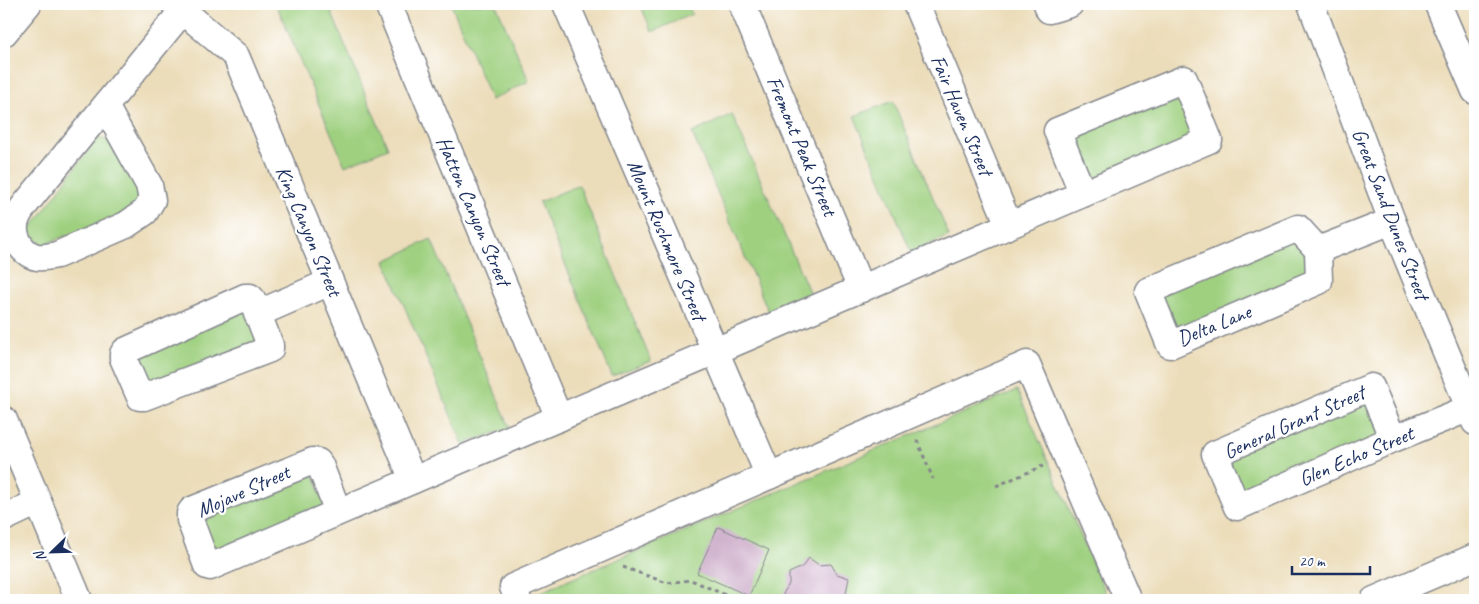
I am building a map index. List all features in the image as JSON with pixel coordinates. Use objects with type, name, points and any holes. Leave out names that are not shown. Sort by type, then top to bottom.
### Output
[{"type":"street","points":[[4,33],[28,4]]},
{"type":"street","name":"Hatton Canyon Street","points":[[388,4],[559,418]]},
{"type":"street","name":"Mount Rushmore Street","points":[[566,4],[769,476]]},
{"type":"street","name":"Fremont Peak Street","points":[[742,4],[861,289]]},
{"type":"street","name":"Fair Haven Street","points":[[916,4],[1009,226]]},
{"type":"street","points":[[1047,4],[1049,10],[1070,4]]},
{"type":"street","name":"Great Sand Dunes Street","points":[[1311,4],[1392,221],[1473,412]]},
{"type":"street","points":[[105,106],[149,184],[152,200],[145,212],[126,226],[57,255],[38,257],[28,254],[20,246],[14,233],[16,218],[182,6]]},
{"type":"street","name":"King Canyon Street","points":[[182,6],[236,56],[413,480]]},
{"type":"street","points":[[1439,7],[1467,48],[1475,91]]},
{"type":"street","name":"Mojave Street","points":[[338,512],[320,465],[318,462],[313,461],[192,510],[190,512],[190,520],[207,566],[210,567],[1009,226],[1209,140],[1184,79],[1057,131],[1083,194]]},
{"type":"street","points":[[1318,250],[1392,221]]},
{"type":"street","name":"Delta Lane","points":[[1298,228],[1318,250],[1319,281],[1170,344],[1148,291],[1298,228]]},
{"type":"street","points":[[258,314],[330,282]]},
{"type":"street","points":[[245,297],[252,299],[258,314],[270,349],[144,397],[138,395],[123,358],[125,351],[245,297]]},
{"type":"street","points":[[518,600],[513,587],[1027,364],[1128,600]]},
{"type":"street","name":"General Grant Street","points":[[1237,507],[1215,454],[1371,387],[1392,439]]},
{"type":"street","name":"Glen Echo Street","points":[[1237,507],[1392,439],[1473,412]]},
{"type":"street","points":[[4,420],[79,600]]},
{"type":"street","points":[[4,518],[38,502]]},
{"type":"street","points":[[1374,600],[1475,557]]},
{"type":"path","points":[[907,416],[934,479]]},
{"type":"path","points":[[996,486],[1067,455]]},
{"type":"path","points":[[587,555],[667,582],[691,580],[737,600]]},
{"type":"green space","points":[[276,4],[328,4],[388,148],[345,166]]},
{"type":"green space","points":[[451,4],[496,4],[529,81],[491,100]]},
{"type":"green space","points":[[640,4],[688,4],[692,14],[652,32]]},
{"type":"green space","points":[[1177,90],[1197,138],[1091,183],[1070,133]]},
{"type":"green space","points":[[893,101],[949,236],[911,252],[854,116]]},
{"type":"green space","points":[[732,114],[811,296],[769,313],[692,133]]},
{"type":"green space","points":[[97,138],[116,141],[144,194],[132,211],[42,245],[29,231]]},
{"type":"green space","points":[[579,185],[651,361],[612,376],[539,202]]},
{"type":"green space","points":[[1294,234],[1313,252],[1314,279],[1173,336],[1154,294]]},
{"type":"green space","points":[[431,239],[510,428],[463,444],[385,261]]},
{"type":"green space","points":[[246,305],[264,345],[151,386],[139,356]]},
{"type":"green space","points":[[1017,390],[1109,600],[531,600],[529,597]]},
{"type":"green space","points":[[1370,395],[1387,438],[1240,502],[1221,457]]},
{"type":"green space","points":[[312,470],[327,511],[215,556],[201,516]]},
{"type":"building","points":[[718,527],[769,550],[749,596],[697,573]]},
{"type":"building","points":[[809,558],[819,565],[831,564],[837,574],[849,578],[846,593],[849,600],[785,600],[783,594],[789,584],[789,573],[802,567]]}]
